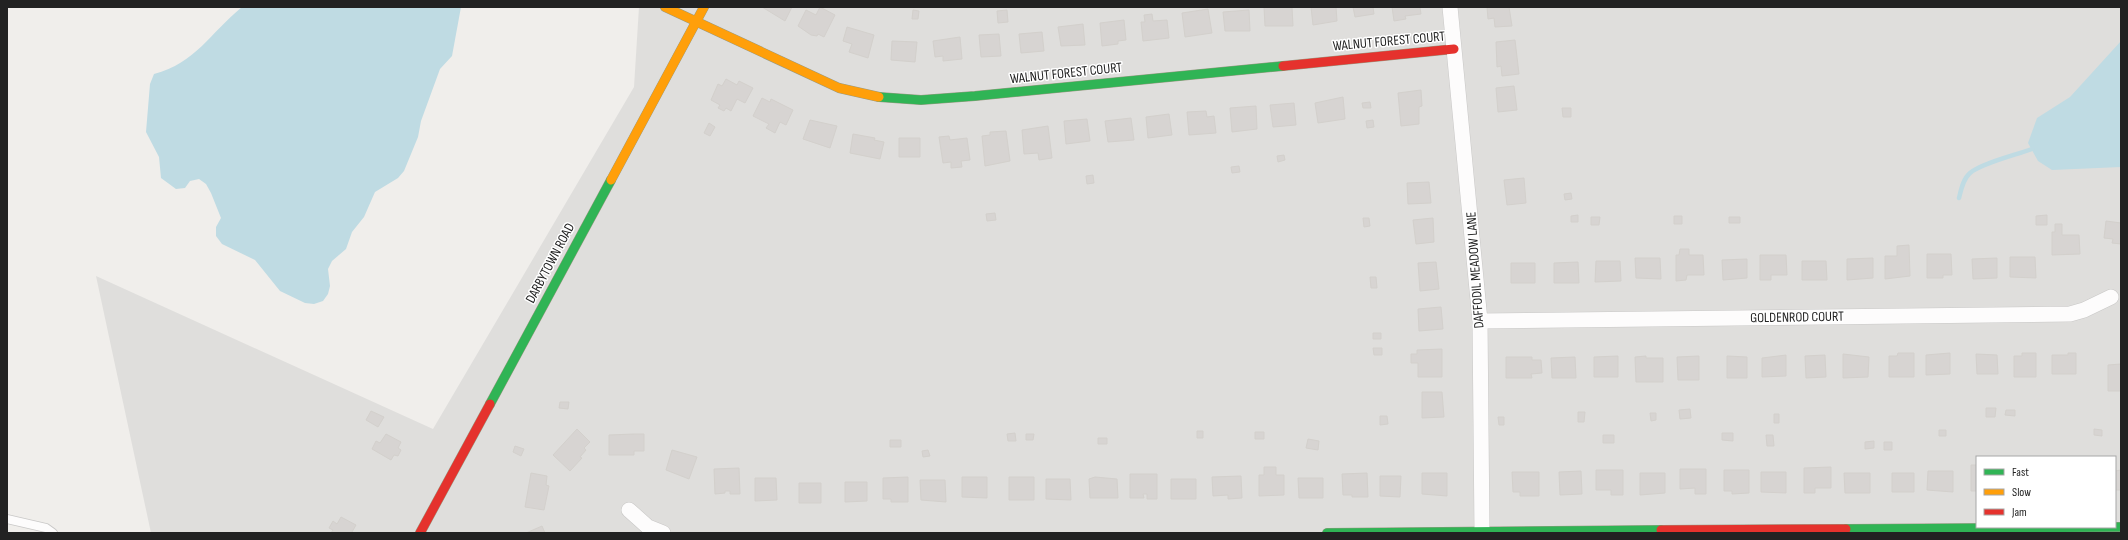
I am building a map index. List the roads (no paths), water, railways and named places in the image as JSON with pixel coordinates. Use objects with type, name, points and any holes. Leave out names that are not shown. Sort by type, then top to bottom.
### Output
[{"type":"street","name":"WALNUT FOREST COURT","points":[[665,7],[839,88],[862,94],[895,99],[920,100],[983,95],[1454,49]]},
{"type":"street","name":"DARBYTOWN ROAD","points":[[420,533],[704,7]]},
{"type":"street","name":"DAFFODIL MEADOW LANE","points":[[1450,7],[1480,321],[1482,532]]},
{"type":"street","name":"GOLDENROD COURT","points":[[1480,321],[2070,314],[2084,310],[2111,296]]},
{"type":"street","points":[[629,510],[648,527],[663,533]]},
{"type":"street","points":[[1327,533],[1993,528]]},
{"type":"lane","points":[[7,519],[46,528],[53,533]]},
{"type":"water","points":[[242,7],[461,7],[452,56],[440,69],[421,121],[418,137],[404,171],[398,178],[375,192],[364,217],[352,232],[346,249],[332,261],[328,269],[330,286],[328,294],[323,301],[314,304],[305,303],[280,291],[255,260],[222,244],[216,236],[216,227],[221,218],[206,184],[199,179],[190,181],[185,188],[176,189],[161,178],[159,157],[146,132],[150,84],[154,74],[181,63],[192,55]]},
{"type":"water","points":[[2121,41],[2121,167],[2052,170],[2038,161],[2028,143],[2037,118],[2070,97]]},
{"type":"waterway","points":[[1959,198],[1964,181],[1975,169],[2032,149]]}]
